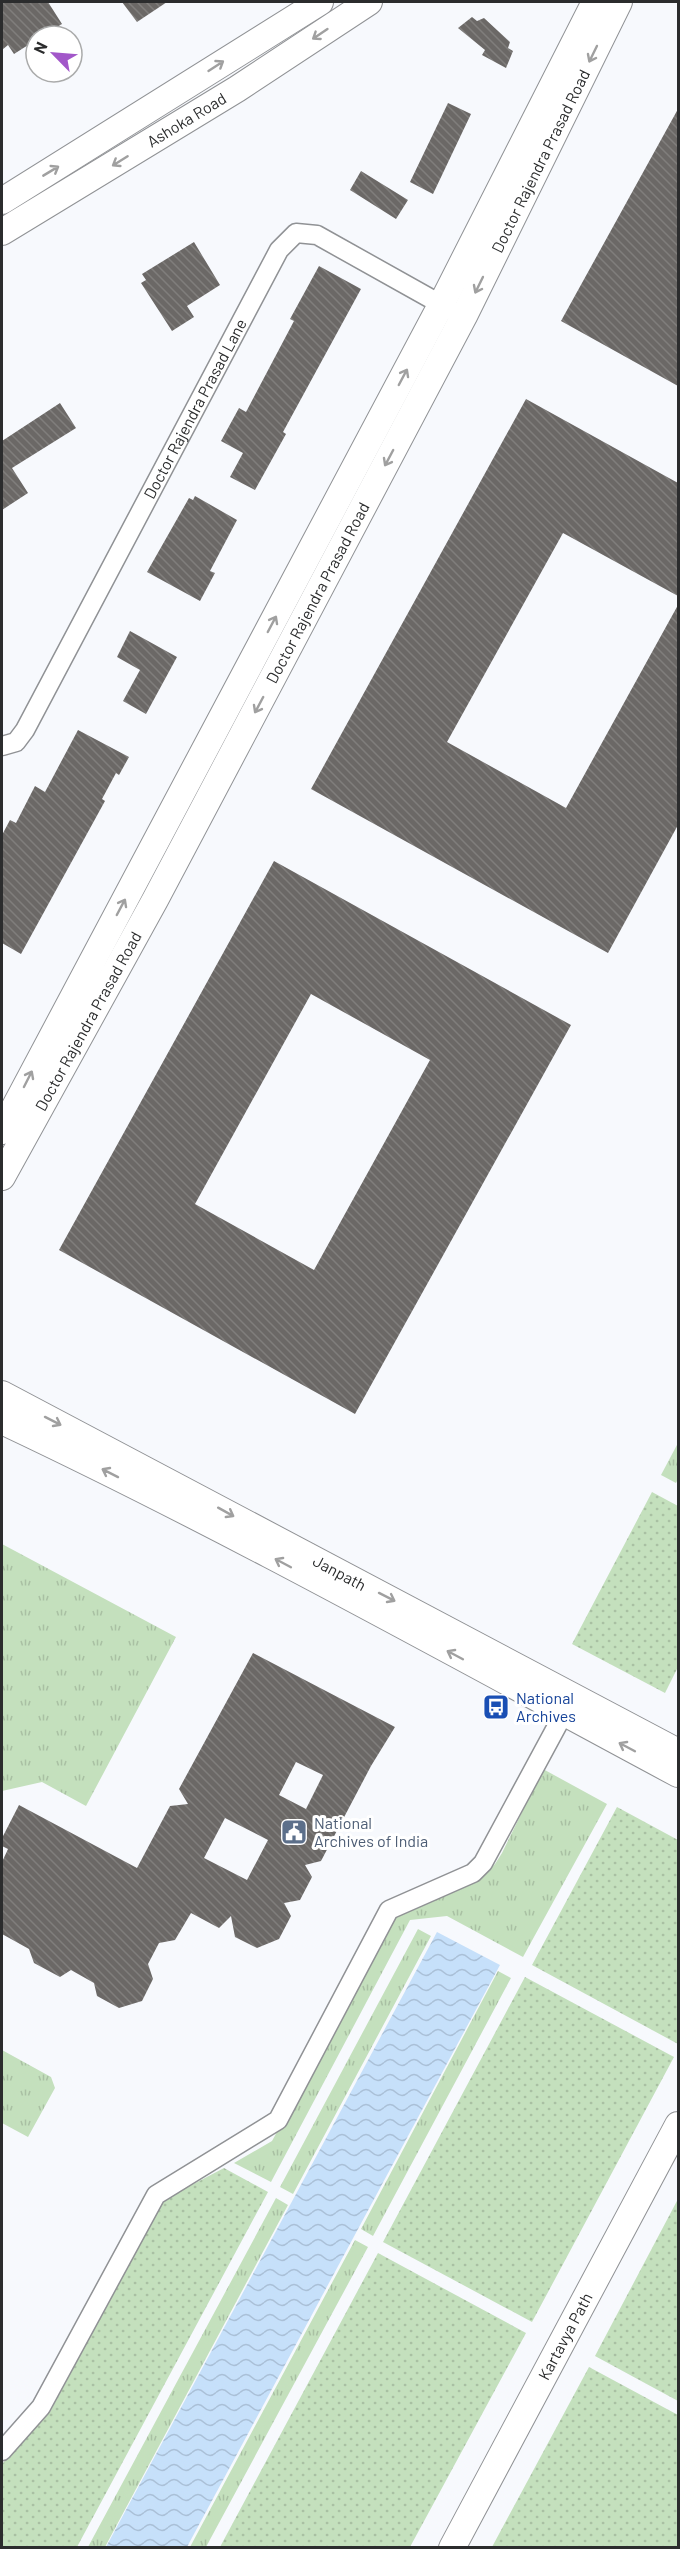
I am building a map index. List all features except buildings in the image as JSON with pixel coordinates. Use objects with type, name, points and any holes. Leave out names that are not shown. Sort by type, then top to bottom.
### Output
[{"type":"main road","name":"Ashoka Road","points":[[2,201],[320,2]]},
{"type":"main road","name":"Ashoka Road","points":[[2,232],[237,89],[369,2]]},
{"type":"main road","name":"Doctor Rajendra Prasad Road","points":[[2,1177],[155,900],[453,311],[595,2]]},
{"type":"main road","name":"Doctor Rajendra Prasad Road","points":[[2,1131],[453,311],[619,2]]},
{"type":"main road","name":"Janpath","points":[[2,1394],[678,1752]]},
{"type":"main road","name":"Janpath","points":[[2,1420],[244,1543],[678,1774]]},
{"type":"main road","name":"Kartavya Path","points":[[452,2547],[678,2125]]},
{"type":"street","name":"Doctor Rajendra Prasad Lane","points":[[2,746],[16,742],[25,730],[279,250],[296,233],[317,235],[453,311]]},
{"type":"street","points":[[2,2451],[41,2407],[156,2195],[278,2120],[390,1910],[473,1873],[483,1863],[564,1713]]},
{"type":"green space","points":[[678,1443],[678,1479],[676,1483],[661,1475]]},
{"type":"green space","points":[[652,1492],[678,1506],[678,1667],[665,1693],[572,1644]]},
{"type":"green space","points":[[2,1544],[176,1637],[86,1806],[42,1782],[2,1791]]},
{"type":"green space","points":[[543,1769],[607,1804],[523,1957],[447,1916],[410,1920],[271,2182],[234,2163],[272,2141],[396,1915],[477,1882],[495,1864],[502,1853]]},
{"type":"green space","points":[[617,1807],[678,1840],[678,2044],[532,1965]]},
{"type":"green space","points":[[418,1929],[431,1936],[293,2194],[280,2187]]},
{"type":"green space","points":[[498,1971],[511,1978],[373,2236],[361,2229]]},
{"type":"green space","points":[[525,1977],[674,2057],[532,2322],[383,2242]]},
{"type":"green space","points":[[2,2050],[51,2077],[55,2088],[28,2137],[2,2123]]},
{"type":"green space","points":[[224,2168],[268,2192],[77,2547],[2,2547],[2,2464],[50,2412],[163,2200]]},
{"type":"green space","points":[[276,2198],[288,2205],[105,2547],[88,2547]]},
{"type":"green space","points":[[678,2199],[678,2401],[595,2356]]},
{"type":"green space","points":[[355,2240],[368,2247],[206,2547],[190,2547]]},
{"type":"green space","points":[[378,2253],[526,2333],[410,2547],[220,2547]]},
{"type":"green space","points":[[589,2367],[678,2415],[678,2547],[492,2547]]},
{"type":"water","points":[[437,1932],[500,1965],[187,2547],[106,2547]]},
{"type":"place","name":"National Archives","points":[[496,1707]]},
{"type":"place","name":"National Archives of India","points":[[294,1832]]}]
